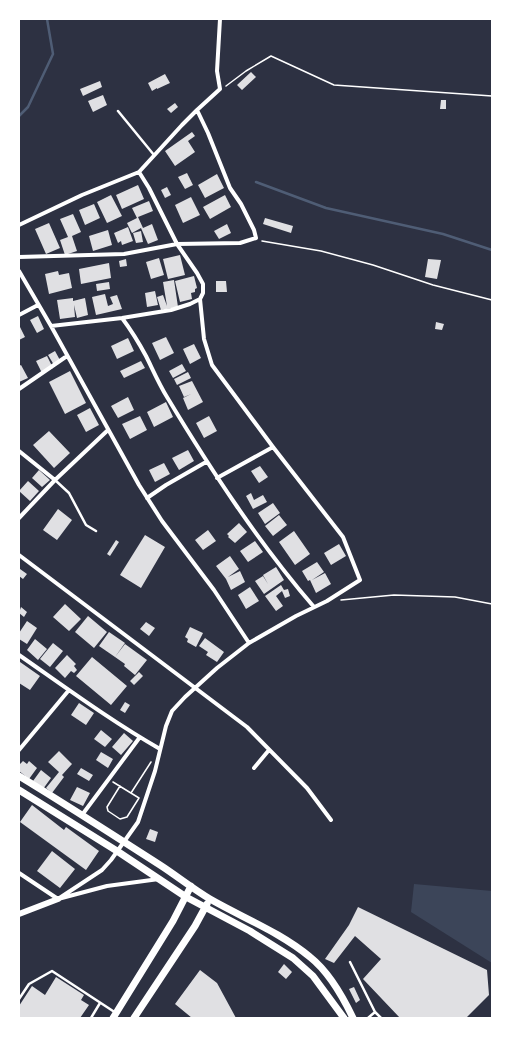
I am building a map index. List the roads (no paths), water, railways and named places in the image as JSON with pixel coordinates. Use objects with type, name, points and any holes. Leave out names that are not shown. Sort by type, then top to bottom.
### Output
[{"type":"main road","points":[[19,776],[82,815],[210,899],[258,924],[289,942],[310,957],[324,971],[354,1018]]},
{"type":"main road","points":[[20,793],[117,851],[186,897],[250,931],[293,958],[313,976],[344,1018]]},
{"type":"main road","points":[[115,1016],[173,921],[191,886]]},
{"type":"main road","points":[[134,1018],[210,899]]},
{"type":"street","points":[[19,225],[82,195],[139,172],[197,110],[220,89],[218,71],[220,19]]},
{"type":"street","points":[[19,257],[124,254],[177,244],[240,243],[256,238],[254,230],[230,188],[197,110]]},
{"type":"street","points":[[58,899],[102,870],[124,843],[138,822],[155,771],[166,726],[172,711],[249,642],[328,601],[360,580],[343,538],[212,365],[204,339],[200,299],[203,293],[204,284],[177,244],[139,172]]},
{"type":"street","points":[[19,271],[147,498],[162,521],[214,590],[249,642]]},
{"type":"street","points":[[51,326],[122,318],[170,310],[190,304],[200,299]]},
{"type":"street","points":[[19,315],[38,305]]},
{"type":"street","points":[[122,318],[135,336],[159,384],[206,462],[245,519],[291,580],[314,607]]},
{"type":"street","points":[[19,389],[67,356]]},
{"type":"street","points":[[19,518],[55,480],[108,430]]},
{"type":"street","points":[[217,478],[273,447]]},
{"type":"street","points":[[19,451],[55,480]]},
{"type":"street","points":[[147,498],[166,485],[206,462]]},
{"type":"street","points":[[19,555],[247,727],[307,788],[331,820]]},
{"type":"street","points":[[19,655],[69,690],[160,749]]},
{"type":"street","points":[[19,750],[69,690]]},
{"type":"street","points":[[82,815],[140,737]]},
{"type":"street","points":[[254,768],[269,750]]},
{"type":"street","points":[[19,873],[58,899]]},
{"type":"street","points":[[19,914],[58,899],[107,886],[160,879]]},
{"type":"lane","points":[[118,111],[154,155]]},
{"type":"lane","points":[[55,480],[69,493],[86,525],[96,531]]},
{"type":"lane","points":[[350,962],[375,1012],[381,1018]]},
{"type":"lane","points":[[19,999],[29,984],[52,972],[100,1003],[115,1016]]},
{"type":"lane","points":[[91,1018],[100,1003]]},
{"type":"lane","points":[[368,1018],[375,1012]]},
{"type":"waterway","points":[[19,116],[28,107],[53,54],[47,19]]},
{"type":"waterway","points":[[256,182],[326,208],[443,234],[492,250]]}]
